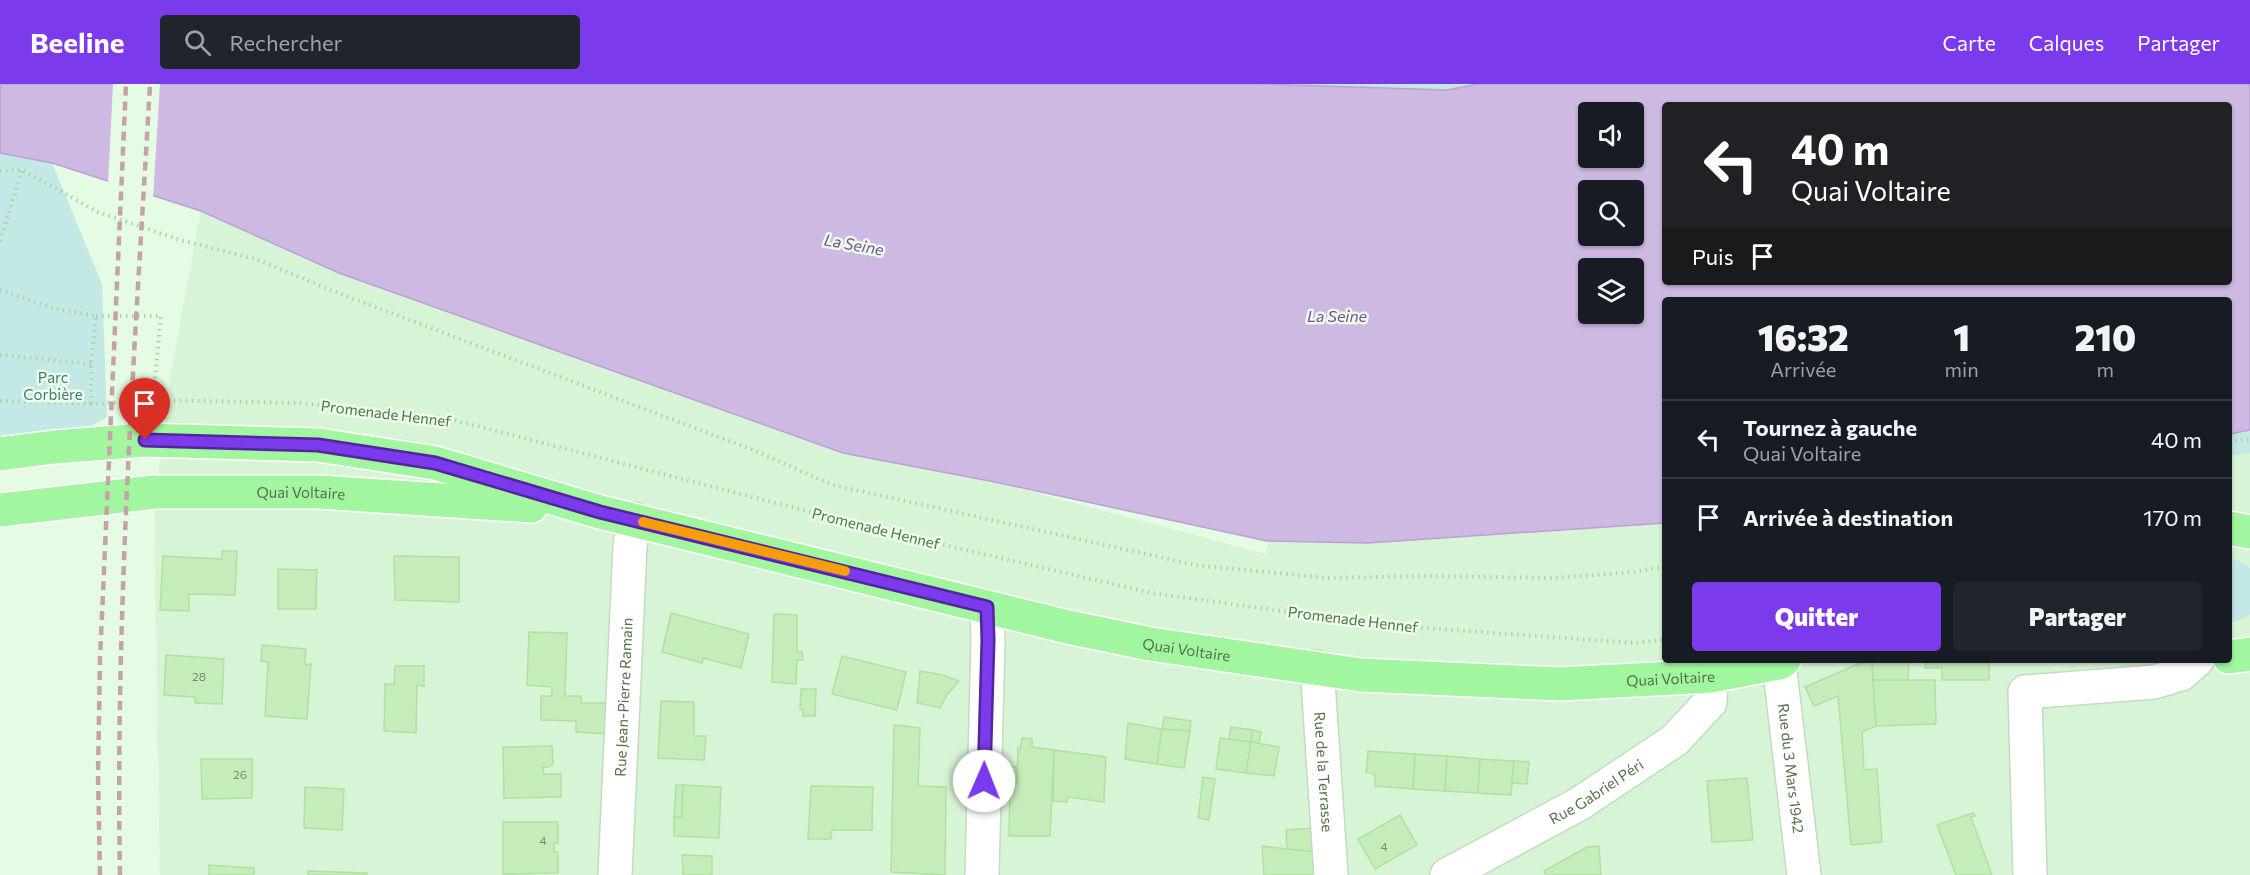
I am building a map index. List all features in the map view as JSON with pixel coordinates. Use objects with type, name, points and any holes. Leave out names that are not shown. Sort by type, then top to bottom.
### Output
[{"type":"main road","name":"Quai Voltaire","points":[[0,454],[145,440],[318,445],[435,463],[600,512],[987,607],[1150,644],[1362,675],[1560,684],[1712,676],[1773,663]]},
{"type":"main road","name":"Quai Voltaire","points":[[0,510],[155,492],[319,492],[430,498],[600,512]]},
{"type":"main road","points":[[2232,529],[2250,532]]},
{"type":"street","name":"Rue Jean-Pierre Ramain","points":[[615,875],[630,546],[634,519]]},
{"type":"street","points":[[982,875],[987,607]]},
{"type":"street","name":"Rue du 3 Mars 1942","points":[[1782,663],[1804,875]]},
{"type":"street","points":[[2030,875],[2025,692],[2154,682],[2181,674],[2193,663]]},
{"type":"street","name":"Rue de la Terrasse","points":[[1317,667],[1331,875]]},
{"type":"street","name":"Rue Gabriel Péri","points":[[1447,875],[1579,804],[1675,740],[1710,702],[1712,676]]},
{"type":"path","points":[[0,171],[22,170],[98,212],[180,240],[256,259],[328,290],[753,450],[833,485],[1196,565],[1327,578],[1425,576],[1553,578],[1634,572],[1662,567]]},
{"type":"path","points":[[0,241],[22,170]]},
{"type":"path","points":[[0,290],[53,308],[96,316],[161,316],[153,400]]},
{"type":"path","points":[[91,404],[96,316]]},
{"type":"path","points":[[0,355],[92,364]]},
{"type":"path","name":"Promenade Hennef","points":[[0,401],[91,404],[153,400],[300,403],[446,418],[888,532],[1152,593],[1383,625],[1635,643],[1662,640]]},
{"type":"path","points":[[2232,441],[2250,439]]},
{"type":"shaded area","points":[[201,211],[339,273],[843,453],[995,482],[1266,554],[1268,541],[1662,524],[1662,663],[2232,663],[2232,433],[2250,430],[2250,875],[160,875],[154,510],[171,372]]},
{"type":"green space","points":[[1261,84],[1478,84],[1447,90]]},
{"type":"green space","name":"Parc Corbière","points":[[0,153],[52,163],[102,284],[107,417],[54,447],[0,454]]},
{"type":"green space","points":[[2250,430],[2250,453],[2232,456],[2232,433]]},
{"type":"green space","points":[[2232,559],[2250,568],[2250,614],[2232,622]]},
{"type":"water","name":"La Seine","points":[[0,84],[1261,84],[1447,90],[1478,84],[2250,84],[2250,430],[2232,433],[2232,297],[1662,297],[1662,523],[1367,543],[1267,541],[995,482],[843,453],[339,273],[201,211],[52,163],[0,153]]},
{"type":"pier","points":[[113,84],[160,84],[153,199],[108,184]]},
{"type":"building","points":[[222,551],[237,551],[235,595],[189,594],[189,611],[160,610],[163,556],[222,559]]},
{"type":"building","points":[[394,556],[459,557],[459,602],[395,600]]},
{"type":"building","points":[[278,569],[317,570],[316,609],[278,609]]},
{"type":"building","points":[[671,613],[749,634],[741,668],[703,658],[702,663],[662,652]]},
{"type":"building","points":[[774,614],[797,615],[797,652],[802,652],[803,660],[797,660],[796,684],[772,682]]},
{"type":"building","points":[[529,632],[567,633],[565,696],[581,696],[581,703],[607,703],[606,734],[576,732],[576,721],[541,720],[541,696],[552,696],[552,687],[527,685]]},
{"type":"building","points":[[262,645],[306,649],[305,665],[311,664],[307,719],[265,716],[268,662],[261,661]]},
{"type":"building","points":[[166,655],[224,659],[222,704],[195,703],[195,697],[164,695]]},
{"type":"building","points":[[842,656],[906,672],[897,710],[832,694]]},
{"type":"building","points":[[1860,663],[1872,663],[1876,726],[1862,732],[1864,770],[1877,769],[1882,842],[1851,845],[1838,696],[1814,706],[1805,687]]},
{"type":"building","points":[[1872,663],[1909,663],[1908,680],[1873,680]]},
{"type":"building","points":[[1925,663],[1989,663],[1989,680],[1942,680],[1942,668],[1925,668]]},
{"type":"building","points":[[395,666],[424,666],[424,686],[417,685],[416,733],[384,731],[385,684],[394,684]]},
{"type":"building","points":[[920,671],[943,675],[959,681],[940,708],[917,703]]},
{"type":"building","points":[[1873,680],[1935,680],[1936,724],[1876,726]]},
{"type":"building","points":[[801,689],[816,689],[815,716],[803,716],[803,710],[800,709]]},
{"type":"building","points":[[661,701],[694,702],[694,736],[706,736],[704,760],[658,758]]},
{"type":"building","points":[[1164,717],[1191,721],[1190,731],[1162,729]]},
{"type":"building","points":[[1128,723],[1162,729],[1157,764],[1125,759]]},
{"type":"building","points":[[894,725],[920,728],[918,786],[946,787],[945,875],[891,872]]},
{"type":"building","points":[[1231,727],[1253,730],[1251,742],[1229,739]]},
{"type":"building","points":[[1162,729],[1190,731],[1184,768],[1157,764]]},
{"type":"building","points":[[1253,730],[1261,732],[1259,743],[1251,742]]},
{"type":"building","points":[[1022,738],[1032,739],[1032,747],[1054,750],[1050,836],[1009,836],[1010,783],[1017,783],[1018,748],[1020,750]]},
{"type":"building","points":[[1220,738],[1251,742],[1246,773],[1216,769]]},
{"type":"building","points":[[1251,742],[1279,747],[1274,776],[1246,773]]},
{"type":"building","points":[[552,746],[553,764],[543,767],[544,774],[561,774],[561,797],[504,798],[503,747]]},
{"type":"building","points":[[1054,750],[1106,757],[1104,802],[1068,797],[1067,802],[1053,801]]},
{"type":"building","points":[[1368,751],[1415,754],[1413,789],[1375,786],[1375,774],[1366,772]]},
{"type":"building","points":[[1415,754],[1447,756],[1445,791],[1413,789]]},
{"type":"building","points":[[1447,756],[1480,759],[1478,793],[1445,791]]},
{"type":"building","points":[[201,759],[252,759],[252,798],[202,799]]},
{"type":"building","points":[[1480,759],[1514,761],[1511,795],[1478,793]]},
{"type":"building","points":[[1514,761],[1529,762],[1527,784],[1512,783]]},
{"type":"building","points":[[1007,766],[1017,767],[1017,783],[1007,781]]},
{"type":"building","points":[[1203,777],[1215,779],[1209,820],[1198,818]]},
{"type":"building","points":[[1747,778],[1753,840],[1712,842],[1707,781]]},
{"type":"building","points":[[676,785],[683,785],[682,818],[674,817]]},
{"type":"building","points":[[683,785],[721,787],[719,838],[674,836],[674,817],[682,818]]},
{"type":"building","points":[[811,786],[873,787],[872,830],[832,830],[831,839],[808,839]]},
{"type":"building","points":[[305,787],[344,789],[342,830],[304,828]]},
{"type":"building","points":[[1973,813],[1975,816],[1971,817],[1992,875],[1956,875],[1937,825]]},
{"type":"building","points":[[1400,815],[1417,845],[1375,869],[1358,839]]},
{"type":"building","points":[[503,822],[558,822],[558,843],[554,843],[554,852],[558,852],[558,873],[503,874]]},
{"type":"building","points":[[1313,828],[1314,852],[1287,849],[1286,830]]},
{"type":"building","points":[[1262,846],[1314,852],[1315,875],[1264,875]]},
{"type":"building","points":[[1599,846],[1601,875],[1546,875],[1544,871],[1587,847]]},
{"type":"building","points":[[682,855],[712,856],[712,875],[683,875]]},
{"type":"building","points":[[209,865],[254,868],[254,875],[209,875]]},
{"type":"building","points":[[308,871],[367,873],[367,875],[308,875]]},
{"type":"railway","points":[[100,875],[98,774],[100,659],[126,84]]},
{"type":"railway","points":[[120,875],[119,776],[123,578],[150,84]]},
{"type":"slow traffic","points":[[643,522],[845,571]]},
{"type":"route","points":[[145,440],[318,445],[435,463],[600,512],[987,607],[984,781]]}]
